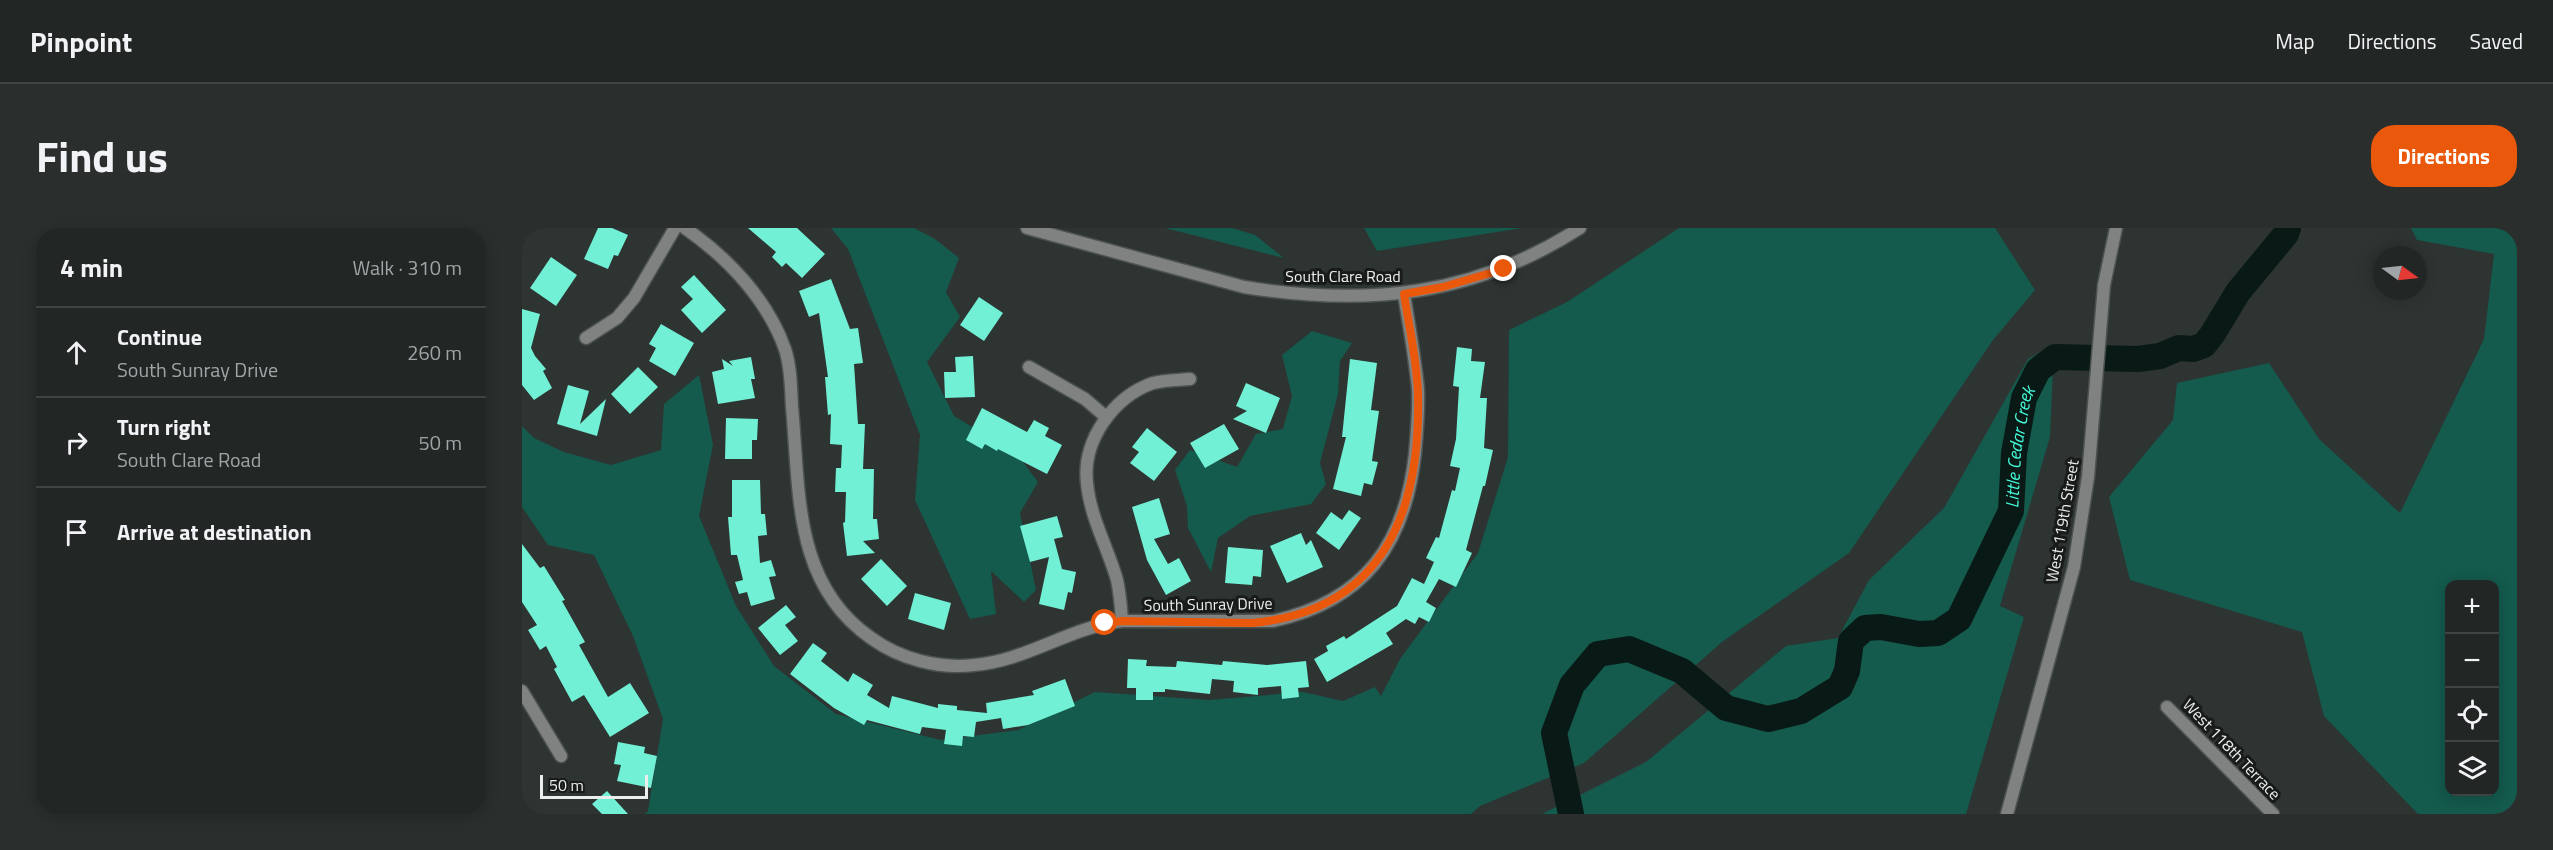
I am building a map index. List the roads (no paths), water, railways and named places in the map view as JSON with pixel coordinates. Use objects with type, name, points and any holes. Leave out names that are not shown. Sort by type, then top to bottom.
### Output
[{"type":"street","points":[[586,338],[617,318],[634,298],[675,228]]},
{"type":"street","name":"South Sunray Drive","points":[[686,228],[704,241],[756,293],[772,320],[785,350],[790,380],[804,534],[813,566],[825,591],[840,612],[862,632],[897,654],[921,662],[948,665],[975,666],[1000,660],[1085,628],[1122,621],[1252,623],[1273,621],[1325,604],[1346,592],[1387,548],[1400,523],[1413,469],[1418,392],[1404,294]]},
{"type":"street","name":"South Clare Road","points":[[1027,228],[1060,232],[1212,280],[1277,292],[1332,296],[1404,294],[1443,287],[1504,269],[1580,228]]},
{"type":"street","name":"West 119th Street","points":[[2007,814],[2073,567],[2088,477],[2106,273],[2116,228]]},
{"type":"street","points":[[1029,367],[1058,381],[1106,417]]},
{"type":"street","points":[[1122,621],[1117,581],[1091,506],[1086,482],[1088,461],[1095,436],[1106,417],[1136,391],[1155,383],[1190,379]]},
{"type":"street","points":[[522,691],[561,756]]},
{"type":"street","name":"West 118th Terrace","points":[[2167,707],[2272,814]]},
{"type":"waterway","name":"Little Cedar Creek","points":[[1571,814],[1554,733],[1572,685],[1598,654],[1629,649],[1682,671],[1726,708],[1768,719],[1801,711],[1840,687],[1847,671],[1851,641],[1865,628],[1881,627],[1919,634],[1938,633],[1959,619],[2011,511],[2014,453],[2024,398],[2038,370],[2055,357],[2138,359],[2160,356],[2179,348],[2193,349],[2204,345],[2238,292],[2286,234],[2288,228]]}]
